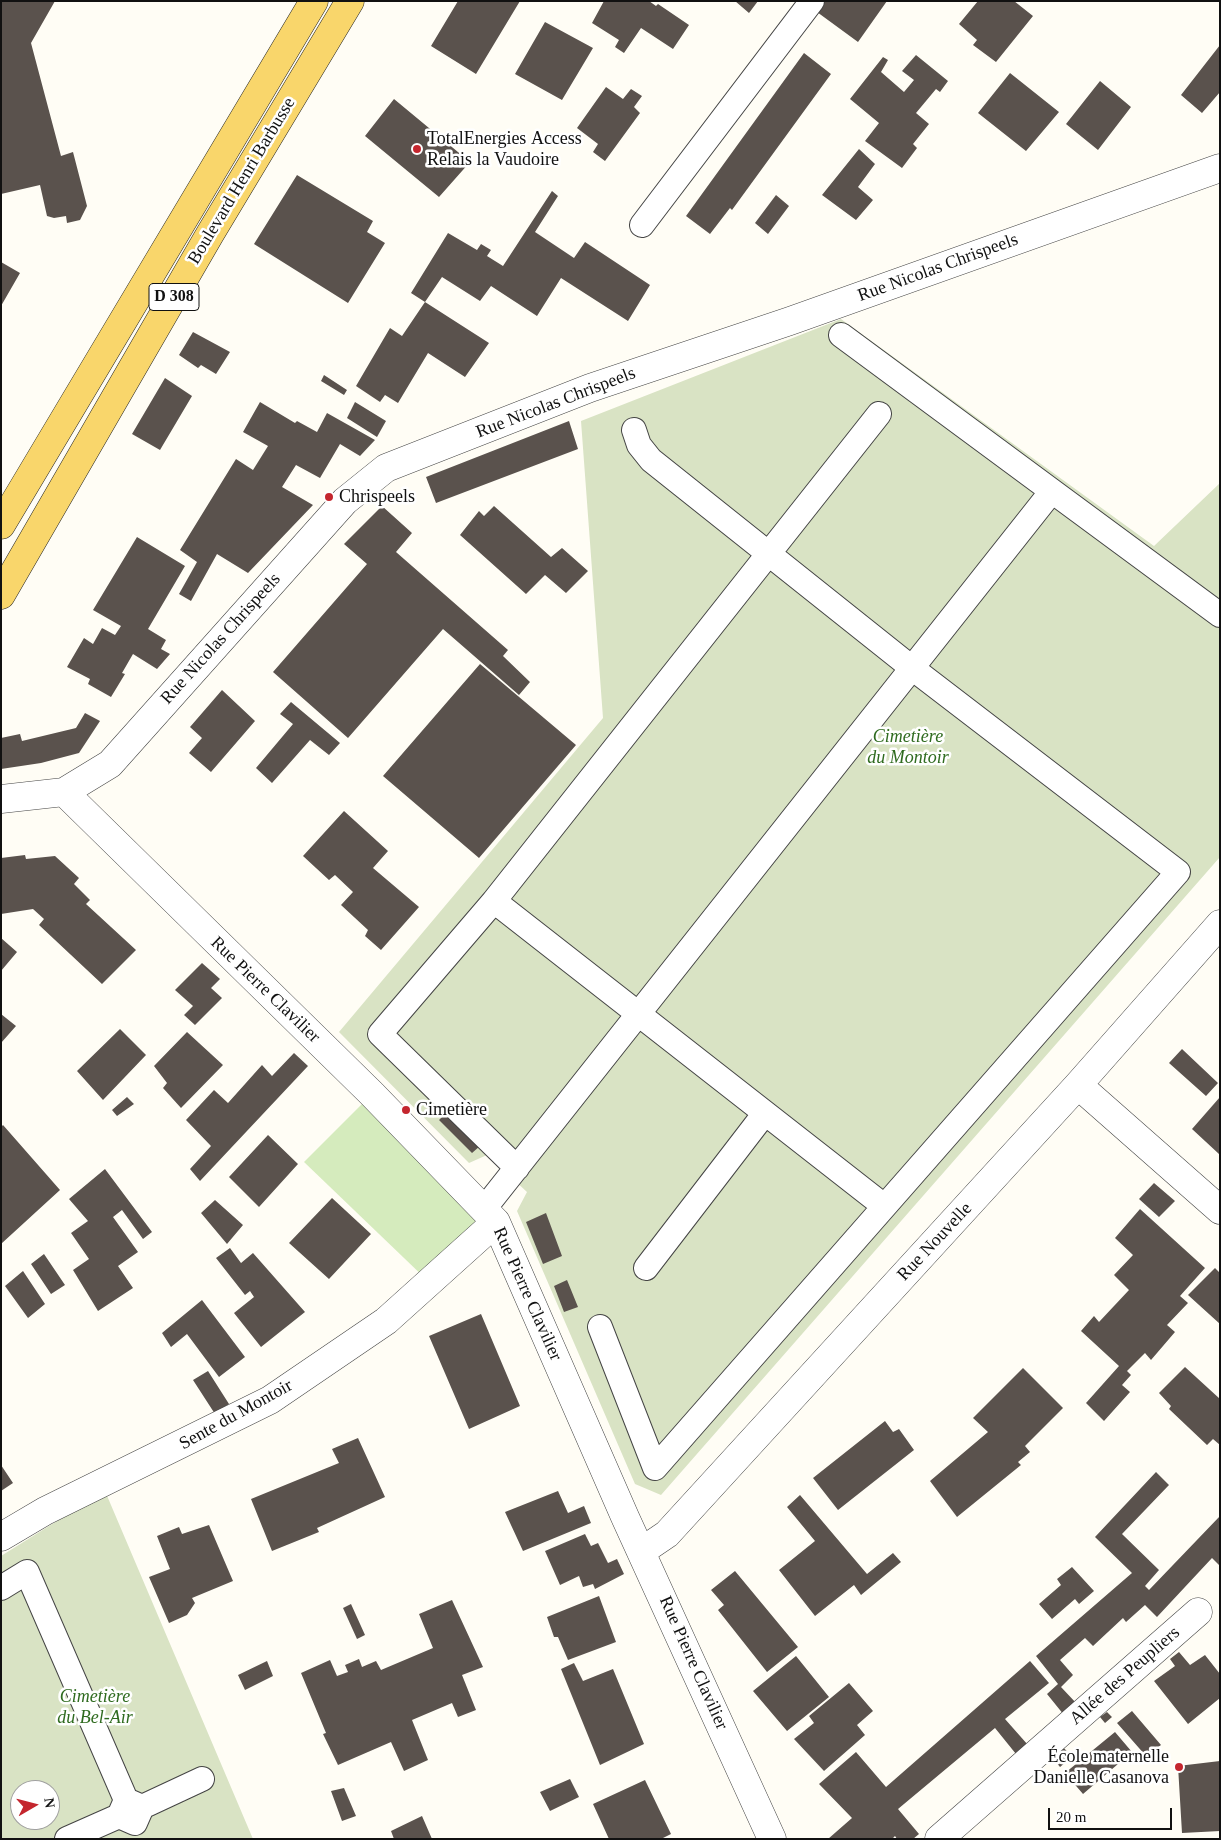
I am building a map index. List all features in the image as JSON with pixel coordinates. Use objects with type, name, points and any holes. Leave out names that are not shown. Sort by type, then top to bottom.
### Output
[{"type":"main road","name":"Boulevard Henri Barbusse","points":[[1,525],[314,1]]},
{"type":"main road","name":"Boulevard Henri Barbusse","points":[[1,594],[210,234],[350,1]]},
{"type":"street","name":"Rue Nicolas Chrispeels","points":[[1,799],[64,792],[110,764],[345,501],[386,468],[590,388],[790,321],[1220,168]]},
{"type":"street","name":"Rue Pierre Clavilier","points":[[64,792],[378,1101],[490,1216],[772,1839]]},
{"type":"street","name":"Rue Nouvelle","points":[[642,1551],[667,1534],[1078,1086],[1220,924]]},
{"type":"street","points":[[1078,1086],[1220,1210]]},
{"type":"street","name":"Sente du Montoir","points":[[1,1537],[45,1510],[270,1400],[386,1321],[490,1216]]},
{"type":"street","name":"Allée des Peupliers","points":[[939,1839],[1198,1612]]},
{"type":"lane","points":[[642,225],[812,1]]},
{"type":"lane","points":[[841,335],[1220,614]]},
{"type":"lane","points":[[517,1168],[380,1034],[494,902],[879,414]]},
{"type":"lane","points":[[600,1327],[656,1468],[1178,872],[912,668],[651,460],[639,445],[634,430]]},
{"type":"lane","points":[[490,1216],[517,1168],[1052,491]]},
{"type":"lane","points":[[494,902],[884,1206]]},
{"type":"lane","points":[[646,1268],[765,1113]]},
{"type":"lane","points":[[1,1588],[27,1572],[133,1817]]},
{"type":"lane","points":[[67,1839],[133,1817],[202,1779]]},
{"type":"green space","name":"Cimetière du Montoir","points":[[841,319],[1154,546],[1220,483],[1220,857],[661,1495],[635,1484],[517,1211],[527,1192],[487,1155],[469,1163],[339,1032],[603,718],[581,421]]},
{"type":"green space","points":[[372,1094],[496,1222],[429,1282],[304,1162]]},
{"type":"green space","name":"Cimetière du Bel-Air","points":[[105,1491],[253,1839],[1,1839],[1,1556]]},
{"type":"building","points":[[1,1],[55,1],[31,43],[61,156],[73,152],[87,206],[80,220],[67,223],[66,216],[54,218],[47,216],[40,185],[1,194]]},
{"type":"building","points":[[458,1],[520,1],[476,74],[431,46]]},
{"type":"building","points":[[604,1],[649,1],[656,6],[658,4],[689,25],[673,49],[641,28],[624,53],[615,47],[619,40],[592,23]]},
{"type":"building","points":[[735,1],[758,1],[749,13]]},
{"type":"building","points":[[825,1],[887,1],[858,42],[817,12]]},
{"type":"building","points":[[978,1],[1014,1],[1033,16],[996,62],[973,45],[977,40],[959,24]]},
{"type":"building","points":[[545,22],[593,48],[562,100],[515,74]]},
{"type":"building","points":[[1220,45],[1220,92],[1202,113],[1181,95]]},
{"type":"building","points":[[804,53],[831,74],[732,210],[730,208],[710,234],[686,216]]},
{"type":"building","points":[[916,55],[948,81],[940,92],[936,89],[916,113],[929,124],[913,144],[917,148],[902,168],[865,141],[879,123],[850,99],[883,57],[888,60],[881,72],[904,92],[914,80],[902,71]]},
{"type":"building","points":[[1010,73],[1059,112],[1026,151],[978,113]]},
{"type":"building","points":[[1100,81],[1131,107],[1098,150],[1066,124]]},
{"type":"building","points":[[606,87],[623,99],[631,89],[642,96],[634,107],[640,113],[605,161],[593,152],[598,144],[577,128]]},
{"type":"building","name":"TotalEnergies Access Relais la Vaudoire","points":[[394,99],[470,162],[439,197],[365,136]]},
{"type":"building","points":[[859,149],[875,164],[858,187],[873,200],[856,220],[822,195]]},
{"type":"building","points":[[297,175],[373,221],[367,232],[385,243],[348,303],[254,244]]},
{"type":"building","points":[[552,191],[558,196],[535,232],[574,258],[585,242],[650,285],[628,321],[561,278],[537,316],[491,286],[480,301],[442,277],[425,302],[411,293],[448,233],[477,250],[481,244],[491,250],[487,256],[503,266]]},
{"type":"building","points":[[776,195],[789,206],[768,234],[755,223]]},
{"type":"building","points":[[1,262],[20,273],[1,306]]},
{"type":"building","points":[[425,302],[489,343],[465,377],[428,353],[398,403],[385,395],[380,402],[356,386],[390,328],[402,336]]},
{"type":"building","points":[[193,332],[230,352],[216,374],[201,365],[198,368],[179,355]]},
{"type":"building","points":[[324,375],[347,390],[344,395],[321,381]]},
{"type":"building","points":[[165,378],[192,396],[160,450],[132,434]]},
{"type":"building","points":[[260,402],[295,423],[297,421],[317,432],[327,413],[375,440],[360,456],[340,444],[320,478],[296,465],[282,487],[313,505],[248,573],[217,554],[191,601],[179,594],[197,562],[180,550],[236,459],[253,470],[268,446],[243,432]]},
{"type":"building","points":[[355,402],[386,421],[377,437],[347,418]]},
{"type":"building","points":[[569,421],[578,449],[436,503],[426,477]]},
{"type":"building","points":[[382,506],[412,533],[396,552],[508,650],[503,656],[530,682],[519,695],[443,629],[348,738],[273,672],[367,564],[344,544]]},
{"type":"building","points":[[494,506],[551,557],[562,548],[588,571],[566,593],[545,575],[526,594],[460,535],[479,511],[484,516]]},
{"type":"building","points":[[137,537],[185,566],[148,629],[166,640],[161,649],[170,654],[157,669],[133,654],[122,673],[125,674],[111,697],[88,684],[90,679],[67,667],[84,638],[93,644],[102,628],[115,635],[121,626],[93,610]]},
{"type":"building","points":[[480,664],[576,745],[479,858],[383,776]]},
{"type":"building","points":[[222,690],[255,721],[211,772],[189,753],[202,738],[190,727]]},
{"type":"building","points":[[291,702],[340,743],[329,755],[310,740],[272,783],[256,768],[293,724],[280,714]]},
{"type":"building","points":[[85,713],[100,721],[79,753],[41,763],[1,769],[1,738],[20,734],[22,741],[76,728]]},
{"type":"building","points":[[344,811],[388,851],[373,868],[419,907],[381,950],[365,936],[368,930],[341,905],[353,892],[335,875],[329,880],[303,856]]},
{"type":"building","points":[[25,855],[26,859],[55,856],[79,878],[74,884],[90,900],[86,904],[136,950],[102,984],[39,925],[44,919],[33,909],[1,914],[1,858]]},
{"type":"building","points":[[1,938],[17,952],[1,971]]},
{"type":"building","points":[[202,963],[220,979],[211,988],[222,998],[195,1025],[184,1015],[193,1006],[175,990]]},
{"type":"building","points":[[1,1014],[16,1026],[1,1043]]},
{"type":"building","points":[[120,1029],[146,1055],[103,1100],[77,1071]]},
{"type":"building","points":[[187,1032],[223,1065],[181,1108],[163,1088],[167,1083],[154,1066]]},
{"type":"building","points":[[1182,1049],[1218,1083],[1206,1096],[1169,1063]]},
{"type":"building","points":[[294,1053],[308,1066],[200,1181],[190,1169],[211,1146],[186,1120],[214,1090],[228,1103],[262,1065],[272,1076]]},
{"type":"building","points":[[127,1097],[134,1104],[117,1116],[112,1110]]},
{"type":"building","points":[[1220,1097],[1220,1152],[1219,1154],[1192,1129]]},
{"type":"building","points":[[448,1111],[480,1146],[472,1153],[439,1120]]},
{"type":"building","points":[[3,1125],[60,1190],[1,1244],[1,1127]]},
{"type":"building","points":[[268,1135],[298,1164],[259,1207],[229,1177]]},
{"type":"building","points":[[105,1169],[152,1232],[143,1239],[122,1210],[113,1217],[138,1252],[118,1266],[133,1288],[98,1311],[73,1270],[89,1259],[71,1233],[88,1221],[69,1199]]},
{"type":"building","points":[[1154,1183],[1175,1201],[1159,1217],[1139,1199]]},
{"type":"building","points":[[332,1198],[371,1234],[329,1279],[289,1243]]},
{"type":"building","points":[[215,1200],[243,1225],[227,1244],[201,1213]]},
{"type":"building","points":[[1140,1209],[1205,1268],[1180,1296],[1188,1303],[1167,1325],[1175,1332],[1151,1360],[1145,1353],[1127,1371],[1131,1375],[1122,1385],[1130,1392],[1104,1421],[1086,1403],[1119,1366],[1081,1331],[1094,1316],[1099,1322],[1129,1290],[1114,1275],[1133,1255],[1115,1238]]},
{"type":"building","points":[[546,1213],[562,1256],[543,1264],[526,1222]]},
{"type":"building","points":[[230,1248],[241,1263],[253,1253],[305,1312],[261,1347],[234,1313],[254,1297],[250,1291],[245,1295],[216,1258]]},
{"type":"building","points":[[44,1254],[65,1285],[51,1294],[31,1264]]},
{"type":"building","points":[[1215,1268],[1220,1273],[1220,1324],[1188,1295]]},
{"type":"building","points":[[23,1271],[45,1304],[28,1318],[5,1286]]},
{"type":"building","points":[[567,1280],[578,1307],[564,1312],[554,1286]]},
{"type":"building","points":[[202,1300],[245,1357],[219,1377],[187,1334],[171,1347],[162,1333]]},
{"type":"building","points":[[481,1314],[520,1406],[469,1429],[429,1336]]},
{"type":"building","points":[[1185,1367],[1220,1399],[1220,1445],[1213,1439],[1207,1445],[1169,1409],[1171,1406],[1159,1393]]},
{"type":"building","points":[[1023,1368],[1063,1408],[1025,1446],[1030,1452],[1018,1462],[1021,1465],[957,1517],[930,1481],[988,1432],[973,1418]]},
{"type":"building","points":[[208,1371],[229,1404],[215,1414],[193,1380]]},
{"type":"building","points":[[885,1421],[893,1432],[899,1429],[914,1450],[838,1510],[813,1478]]},
{"type":"building","points":[[358,1438],[385,1497],[317,1528],[319,1532],[272,1551],[251,1499],[339,1463],[332,1449]]},
{"type":"building","points":[[1,1465],[13,1483],[1,1491]]},
{"type":"building","points":[[1156,1472],[1169,1485],[1122,1534],[1159,1570],[1145,1586],[1149,1590],[1220,1516],[1220,1566],[1212,1558],[1157,1617],[1145,1605],[1126,1622],[1123,1618],[1093,1646],[1085,1638],[1060,1660],[1073,1675],[1061,1687],[1077,1704],[1064,1715],[1047,1694],[1058,1684],[1036,1656],[1132,1573],[1095,1537]]},
{"type":"building","points":[[558,1491],[568,1513],[584,1506],[591,1523],[523,1551],[505,1512]]},
{"type":"building","points":[[800,1495],[867,1574],[893,1553],[901,1562],[861,1595],[854,1585],[815,1616],[779,1570],[815,1541],[787,1507]]},
{"type":"building","points":[[209,1525],[233,1581],[192,1598],[195,1603],[187,1615],[169,1623],[149,1577],[170,1569],[157,1536],[179,1527],[182,1534]]},
{"type":"building","points":[[585,1534],[591,1546],[598,1543],[608,1563],[617,1559],[624,1574],[595,1589],[593,1584],[583,1587],[579,1576],[560,1585],[545,1551]]},
{"type":"building","points":[[1072,1567],[1094,1591],[1079,1604],[1075,1599],[1052,1619],[1039,1604],[1061,1585],[1057,1579]]},
{"type":"building","points":[[735,1571],[798,1647],[767,1672],[718,1610],[724,1605],[711,1590]]},
{"type":"building","points":[[599,1596],[616,1642],[568,1660],[558,1637],[554,1637],[547,1617]]},
{"type":"building","points":[[452,1600],[483,1667],[462,1675],[476,1710],[458,1717],[452,1703],[412,1720],[428,1760],[404,1771],[391,1742],[338,1765],[323,1734],[326,1733],[301,1673],[330,1660],[337,1676],[348,1672],[345,1665],[359,1659],[362,1667],[376,1661],[381,1670],[433,1648],[419,1614]]},
{"type":"building","points":[[351,1604],[365,1635],[357,1639],[343,1608]]},
{"type":"building","points":[[1179,1652],[1190,1665],[1205,1655],[1220,1674],[1220,1698],[1188,1724],[1154,1681],[1175,1666],[1170,1659]]},
{"type":"building","points":[[796,1656],[829,1697],[787,1731],[753,1691]]},
{"type":"building","points":[[267,1661],[273,1676],[245,1690],[238,1675]]},
{"type":"building","points":[[1030,1661],[1049,1683],[1005,1719],[1028,1745],[1016,1754],[995,1728],[898,1809],[919,1834],[913,1839],[897,1839],[895,1836],[892,1839],[828,1839],[852,1818],[819,1784],[856,1752],[886,1787]]},
{"type":"building","points":[[574,1663],[583,1681],[613,1669],[644,1744],[600,1765],[561,1669]]},
{"type":"building","points":[[849,1683],[873,1711],[857,1725],[865,1735],[824,1771],[794,1739],[814,1723],[809,1716]]},
{"type":"building","points":[[1132,1711],[1161,1745],[1146,1756],[1117,1723]]},
{"type":"building","points":[[1107,1712],[1112,1717],[1105,1723],[1100,1717]]},
{"type":"building","points":[[1115,1732],[1132,1752],[1083,1794],[1065,1773]]},
{"type":"building","points":[[1063,1747],[1072,1757],[1060,1767],[1052,1757]]},
{"type":"building","points":[[1220,1761],[1220,1831],[1182,1833],[1178,1766]]},
{"type":"building","points":[[570,1779],[579,1797],[550,1811],[540,1792]]},
{"type":"building","points":[[645,1780],[671,1834],[661,1839],[609,1839],[593,1804]]},
{"type":"building","points":[[344,1788],[356,1816],[342,1821],[331,1791]]},
{"type":"building","points":[[422,1816],[432,1839],[394,1839],[391,1831]]},
{"type":"place","name":"TotalEnergies Access Relais la Vaudoire","points":[[417,149]]},
{"type":"place","name":"Chrispeels","points":[[329,497]]},
{"type":"place","name":"Cimetière","points":[[406,1110]]},
{"type":"place","name":"École maternelle Danielle Casanova","points":[[1179,1767]]}]
